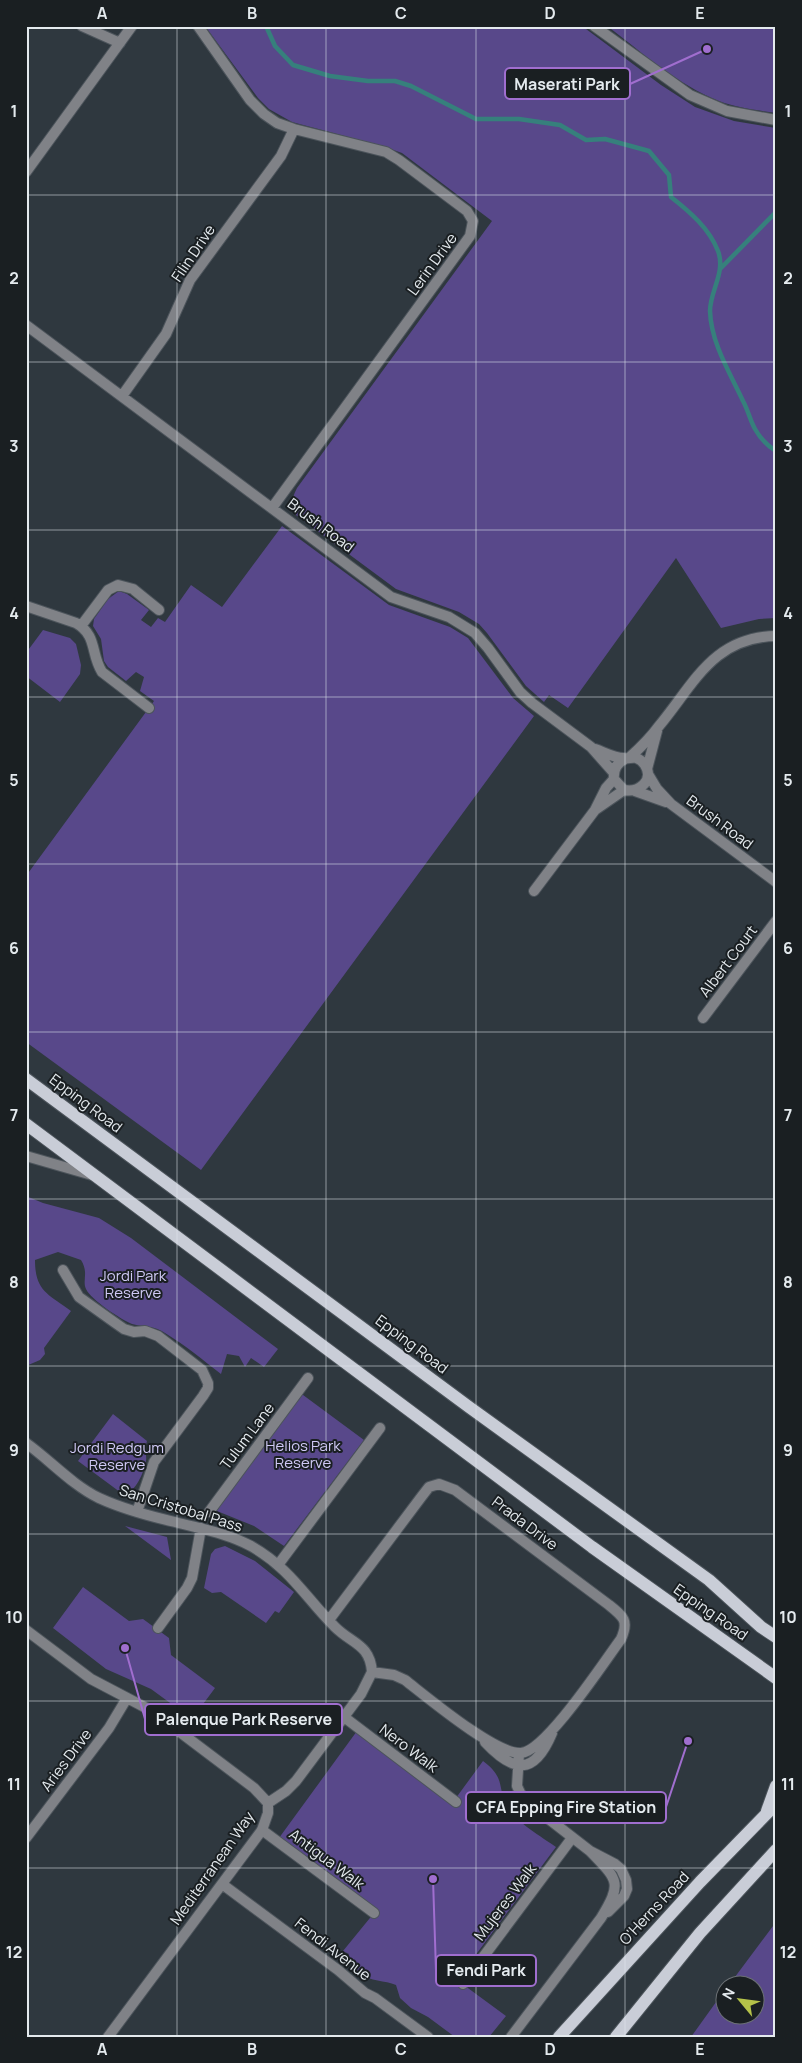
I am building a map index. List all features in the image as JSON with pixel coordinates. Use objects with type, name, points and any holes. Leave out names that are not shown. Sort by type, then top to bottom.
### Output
[{"type":"main road","name":"Epping Road","points":[[26,1079],[615,1514],[709,1580],[761,1627],[776,1637]]},
{"type":"main road","name":"Epping Road","points":[[26,1124],[592,1547],[776,1678]]},
{"type":"main road","points":[[766,1816],[776,1786]]},
{"type":"main road","name":"O'Herns Road","points":[[559,2037],[700,1882],[776,1804]]},
{"type":"main road","points":[[616,2037],[700,1933],[776,1850]]},
{"type":"street","points":[[82,26],[120,43]]},
{"type":"street","points":[[26,172],[132,26]]},
{"type":"street","name":"Lerin Drive","points":[[198,26],[250,100],[264,114],[277,123],[294,129],[386,152],[467,211],[473,221],[470,236],[272,508]]},
{"type":"street","points":[[594,26],[690,95],[726,111],[776,120]]},
{"type":"street","name":"Filin Drive","points":[[122,396],[166,334],[190,280],[281,156],[294,129]]},
{"type":"street","name":"Brush Road","points":[[26,325],[391,597],[448,617],[463,624],[475,633],[520,692],[591,747],[614,776]]},
{"type":"street","points":[[81,626],[108,590],[118,584],[133,589],[159,610]]},
{"type":"street","points":[[26,606],[81,626],[89,634],[98,665],[102,672],[149,708]]},
{"type":"street","points":[[534,891],[595,810],[614,776],[617,764],[628,758],[658,728],[695,678],[716,656],[731,646],[748,639],[776,636]]},
{"type":"street","points":[[595,810],[624,790],[635,791],[644,784],[658,728]]},
{"type":"street","name":"Brush Road","points":[[591,747],[628,758]]},
{"type":"street","points":[[628,758],[640,760],[647,771]]},
{"type":"street","name":"Brush Road","points":[[647,771],[657,789],[671,804],[776,882]]},
{"type":"street","points":[[614,776],[624,790]]},
{"type":"street","name":"Brush Road","points":[[635,791],[671,804]]},
{"type":"street","name":"Albert Court","points":[[703,1018],[776,921]]},
{"type":"street","points":[[26,1156],[93,1175]]},
{"type":"street","points":[[63,1270],[79,1297],[124,1329],[134,1332],[145,1331],[158,1336],[202,1370],[208,1383],[208,1388],[203,1396],[154,1462],[137,1512]]},
{"type":"street","name":"Tulum Lane","points":[[209,1512],[308,1378]]},
{"type":"street","points":[[278,1565],[380,1428]]},
{"type":"street","name":"San Cristobal Pass","points":[[26,1443],[87,1492],[137,1512],[228,1536],[278,1565],[292,1576],[342,1633],[367,1653],[371,1662],[372,1672]]},
{"type":"street","name":"Prada Drive","points":[[329,1620],[429,1487],[439,1484],[449,1486],[609,1605],[623,1618],[625,1630],[621,1639],[554,1729],[535,1748],[519,1754]]},
{"type":"street","points":[[158,1628],[192,1578],[201,1528]]},
{"type":"street","points":[[26,1630],[106,1689],[127,1698],[160,1717],[254,1788],[268,1803]]},
{"type":"street","points":[[372,1672],[394,1675],[405,1680],[479,1736],[500,1758],[518,1765]]},
{"type":"street","name":"Mediterranean Way","points":[[110,2033],[262,1830],[268,1813],[268,1803],[286,1791],[296,1781],[366,1686],[372,1672]]},
{"type":"street","name":"Aries Drive","points":[[26,1838],[109,1728],[127,1698]]},
{"type":"street","name":"Nero Walk","points":[[344,1717],[456,1802]]},
{"type":"street","name":"Prada Drive","points":[[518,1765],[532,1763],[539,1757],[546,1748],[554,1729]]},
{"type":"street","points":[[479,1736],[504,1749],[519,1754],[517,1786],[523,1799],[590,1851],[606,1868],[615,1882],[614,1897],[601,1918],[511,2037]]},
{"type":"street","name":"Antigua Walk","points":[[262,1830],[374,1913]]},
{"type":"street","name":"Mujeres Walk","points":[[463,1984],[572,1838]]},
{"type":"street","name":"Fendi Avenue","points":[[222,1884],[366,1993],[428,2037]]},
{"type":"street","points":[[110,2033],[122,2037]]},
{"type":"green space","points":[[205,26],[582,26],[661,85],[695,107],[734,121],[776,128],[776,618],[759,619],[721,628],[676,558],[568,708],[549,695],[544,702],[526,686],[479,624],[459,612],[396,589],[296,515],[292,508],[292,502],[297,488],[492,221],[402,153],[292,122],[269,109],[258,98]]},
{"type":"green space","points":[[607,26],[776,26],[776,113],[733,105],[704,94],[661,68]]},
{"type":"green space","points":[[282,526],[389,605],[450,627],[468,638],[513,698],[534,716],[201,1170],[26,1042],[26,876],[154,701],[140,691],[144,677],[136,672],[126,681],[108,667],[104,661],[101,639],[93,626],[94,619],[108,599],[119,591],[127,594],[149,610],[141,620],[151,627],[158,618],[165,622],[191,585],[222,607]]},
{"type":"green space","points":[[43,630],[70,638],[76,644],[81,665],[80,674],[60,702],[26,676],[26,653]]},
{"type":"green space","name":"Jordi Park Reserve","points":[[26,1196],[43,1203],[99,1218],[131,1238],[278,1349],[264,1367],[251,1358],[245,1367],[239,1356],[227,1354],[221,1374],[161,1331],[132,1324],[107,1309],[94,1299],[86,1289],[85,1269],[81,1260],[58,1252],[35,1260],[37,1279],[44,1291],[71,1311],[44,1348],[45,1354],[40,1360],[26,1366]]},
{"type":"green space","name":"Helios Park Reserve","points":[[299,1392],[364,1440],[284,1546],[254,1526],[212,1509]]},
{"type":"green space","name":"Jordi Redgum Reserve","points":[[113,1414],[147,1441],[146,1461],[141,1476],[129,1493],[124,1495],[78,1461]]},
{"type":"green space","points":[[125,1526],[167,1537],[171,1560]]},
{"type":"green space","points":[[225,1546],[255,1561],[294,1592],[279,1613],[275,1611],[266,1623],[221,1592],[212,1593],[204,1588],[211,1554],[215,1549]]},
{"type":"green space","points":[[83,1587],[129,1621],[143,1619],[169,1638],[171,1655],[215,1688],[192,1719],[151,1689],[106,1669],[53,1628]]},
{"type":"green space","points":[[357,1731],[453,1802],[483,1761],[498,1778],[504,1801],[517,1819],[556,1847],[457,1980],[506,2016],[489,2037],[455,2037],[428,2017],[411,2008],[400,1998],[396,1985],[368,1978],[358,1971],[347,1958],[349,1954],[343,1951],[374,1913],[279,1838]]},
{"type":"green space","points":[[776,1922],[776,2037],[691,2037],[714,2005],[714,2026],[764,2026],[764,1976],[736,1976]]},
{"type":"waterway","points":[[266,26],[275,46],[293,65],[330,76],[368,81],[395,81],[411,86],[476,119],[519,119],[560,125],[586,140],[605,139],[649,151],[669,175],[671,197],[704,228],[718,251],[720,259],[719,274],[710,311],[717,346],[755,429],[764,442],[776,451]]},
{"type":"waterway","points":[[721,268],[776,212]]},
{"type":"place","name":"Maserati Park","points":[[707,49]]},
{"type":"place","name":"Palenque Park Reserve","points":[[125,1648]]},
{"type":"place","name":"CFA Epping Fire Station","points":[[688,1741]]},
{"type":"place","name":"Fendi Park","points":[[433,1879]]}]
